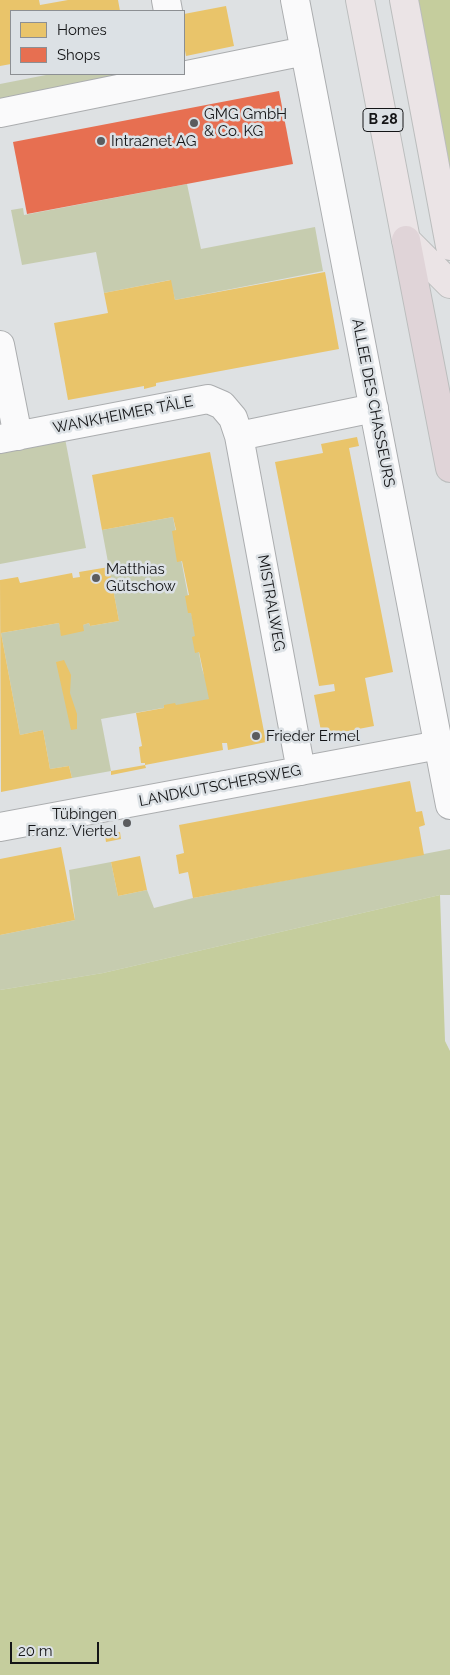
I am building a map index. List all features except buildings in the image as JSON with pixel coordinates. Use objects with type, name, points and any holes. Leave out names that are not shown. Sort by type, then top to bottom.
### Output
[{"type":"highway","name":"B 28","points":[[406,240],[450,468]]},
{"type":"main road","name":"B 28","points":[[360,0],[406,240]]},
{"type":"main road","name":"B 28","points":[[404,0],[450,246]]},
{"type":"main road","points":[[406,240],[450,284]]},
{"type":"street","name":"ALLEE DES CHASSEURS","points":[[295,0],[450,806]]},
{"type":"street","points":[[185,74],[305,51]]},
{"type":"street","points":[[0,113],[182,75]]},
{"type":"street","points":[[0,345],[9,438]]},
{"type":"street","name":"WANKHEIMER TÄLE","points":[[9,438],[208,399],[222,404],[233,418],[239,436]]},
{"type":"street","points":[[239,436],[374,408]]},
{"type":"street","name":"MISTRALWEG","points":[[239,436],[301,771]]},
{"type":"street","name":"LANDKUTSCHERSWEG","points":[[0,828],[439,745]]},
{"type":"green space","points":[[404,0],[450,0],[450,246]]},
{"type":"green space","points":[[46,75],[158,75],[0,106],[0,84]]},
{"type":"green space","points":[[187,184],[201,249],[315,227],[323,271],[175,300],[170,280],[104,293],[96,252],[22,265],[11,210],[23,208],[24,215]]},
{"type":"green space","points":[[63,428],[86,548],[0,564],[0,439]]},
{"type":"green space","points":[[173,517],[202,669],[213,699],[101,719],[111,771],[72,778],[69,766],[50,769],[43,730],[20,735],[1,633],[59,623],[61,632],[89,623],[90,626],[119,621],[102,530]]},
{"type":"green space","points":[[450,849],[450,895],[440,895],[103,973],[0,990],[0,935],[75,920],[69,870],[111,862],[118,896],[147,890],[154,908],[193,898]]},
{"type":"green space","points":[[440,895],[445,1041],[450,1051],[450,1675],[0,1675],[0,990],[103,973]]},
{"type":"place","name":"GMG GmbH & Co. KG","points":[[194,123]]},
{"type":"place","name":"Intra2net AG","points":[[101,141]]},
{"type":"place","name":"Matthias Gütschow","points":[[96,578]]},
{"type":"place","name":"Frieder Ermel","points":[[256,736]]},
{"type":"place","name":"Tübingen Franz. Viertel","points":[[127,823]]}]
